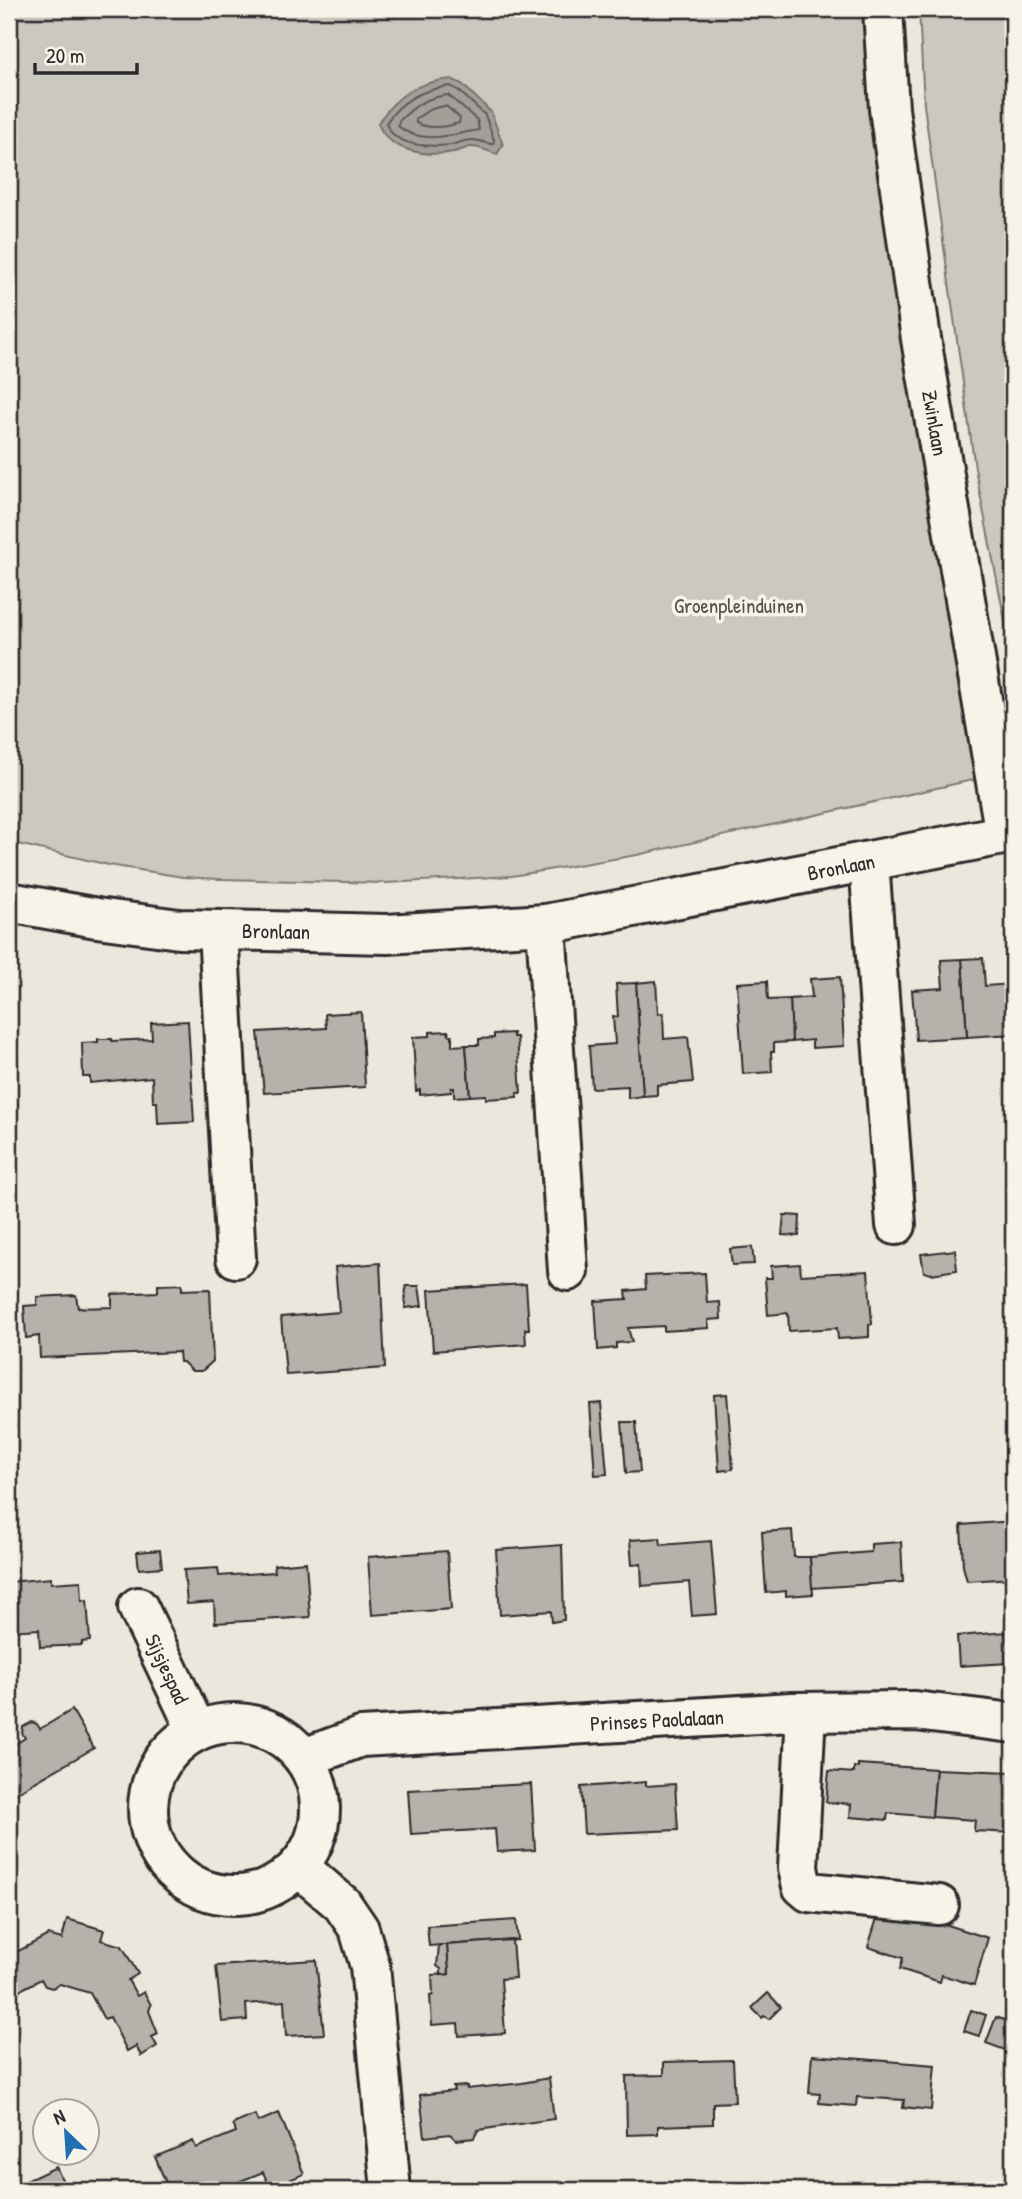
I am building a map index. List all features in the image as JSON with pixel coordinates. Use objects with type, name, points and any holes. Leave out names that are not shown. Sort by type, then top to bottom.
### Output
[{"type":"street","name":"Zwinlaan","points":[[883,9],[888,109],[921,339],[1009,834]]},
{"type":"street","name":"Bronlaan","points":[[9,902],[179,929],[387,934],[546,924],[1009,834]]},
{"type":"street","points":[[869,862],[897,1225]]},
{"type":"street","points":[[546,924],[568,1271]]},
{"type":"street","points":[[218,930],[236,1258]]},
{"type":"street","name":"Sijsjespad","points":[[138,1607],[197,1731]]},
{"type":"street","name":"Prinses Paolalaan","points":[[304,1758],[361,1737],[806,1712],[915,1711],[1013,1723]]},
{"type":"street","points":[[806,1712],[798,1868],[802,1886],[809,1892],[939,1905]]},
{"type":"street","points":[[226,1723],[255,1725],[282,1737],[304,1758],[317,1784],[321,1813],[314,1841],[299,1867],[277,1884],[251,1895],[223,1895],[197,1888],[174,1872],[157,1849],[148,1823],[148,1796],[157,1769],[174,1747],[197,1731],[226,1723]]},
{"type":"street","points":[[299,1867],[342,1905],[359,1929],[370,1966],[391,2190]]},
{"type":"green space","name":"Groenpleinduinen","points":[[9,9],[883,9],[995,775],[637,855],[512,876],[386,883],[183,877],[109,865],[9,842]]},
{"type":"green space","points":[[919,9],[1013,9],[1013,662],[975,468],[924,105]]},
{"type":"water","points":[[451,79],[462,84],[491,112],[503,145],[497,154],[473,147],[456,152],[421,153],[399,146],[383,133],[378,123],[401,97],[428,83]]},
{"type":"building","points":[[983,958],[985,986],[1013,984],[1013,1034],[967,1037],[962,959]]},
{"type":"building","points":[[962,959],[967,1037],[916,1040],[912,990],[943,988],[941,960]]},
{"type":"building","points":[[840,977],[844,1046],[812,1048],[812,1040],[792,1042],[790,999],[812,997],[810,979]]},
{"type":"building","points":[[656,981],[658,1014],[663,1013],[664,1039],[688,1037],[693,1082],[657,1085],[657,1095],[643,1096],[636,983]]},
{"type":"building","points":[[767,981],[768,1000],[790,999],[792,1042],[774,1043],[774,1052],[771,1052],[772,1072],[743,1074],[737,983]]},
{"type":"building","points":[[636,983],[643,1096],[628,1098],[628,1086],[592,1088],[589,1046],[615,1044],[613,1016],[618,1017],[616,984]]},
{"type":"building","points":[[361,1012],[365,1087],[264,1093],[258,1032],[326,1028],[325,1014]]},
{"type":"building","points":[[188,1021],[194,1122],[158,1124],[157,1102],[153,1102],[152,1077],[90,1083],[90,1077],[83,1077],[82,1043],[98,1042],[98,1039],[152,1039],[151,1023]]},
{"type":"building","points":[[448,1031],[449,1035],[452,1035],[452,1046],[466,1045],[470,1096],[454,1097],[454,1088],[451,1088],[451,1092],[420,1095],[420,1090],[416,1091],[413,1037]]},
{"type":"building","points":[[513,1033],[513,1037],[517,1037],[521,1093],[517,1093],[517,1097],[486,1099],[486,1095],[470,1096],[466,1045],[479,1045],[479,1039],[494,1038],[494,1034]]},
{"type":"building","points":[[784,1215],[800,1216],[799,1236],[782,1235]]},
{"type":"building","points":[[752,1247],[754,1264],[732,1265],[730,1249]]},
{"type":"building","points":[[955,1250],[957,1270],[931,1274],[924,1272],[921,1254]]},
{"type":"building","points":[[380,1263],[385,1368],[286,1375],[281,1317],[339,1312],[335,1267]]},
{"type":"building","points":[[800,1264],[801,1275],[868,1271],[872,1324],[869,1325],[869,1337],[838,1339],[837,1328],[789,1331],[788,1313],[768,1315],[765,1278],[772,1278],[771,1266]]},
{"type":"building","points":[[705,1273],[707,1303],[720,1302],[721,1319],[708,1320],[709,1328],[664,1331],[664,1326],[628,1328],[632,1342],[616,1343],[616,1348],[598,1350],[595,1301],[627,1299],[626,1291],[646,1289],[645,1276]]},
{"type":"building","points":[[182,1284],[182,1290],[210,1289],[213,1361],[202,1371],[192,1371],[180,1362],[179,1352],[40,1358],[39,1336],[26,1338],[24,1306],[37,1305],[37,1297],[76,1295],[78,1308],[112,1307],[112,1294],[158,1292],[158,1285]]},
{"type":"building","points":[[526,1284],[529,1329],[525,1329],[526,1344],[433,1351],[429,1290]]},
{"type":"building","points":[[406,1286],[419,1286],[422,1306],[405,1308]]},
{"type":"building","points":[[727,1394],[733,1469],[719,1471],[714,1395]]},
{"type":"building","points":[[601,1403],[607,1474],[595,1475],[590,1404]]},
{"type":"building","points":[[622,1422],[636,1422],[640,1472],[626,1473]]},
{"type":"building","points":[[1013,1521],[1013,1578],[967,1581],[963,1566],[961,1525]]},
{"type":"building","points":[[792,1530],[794,1557],[810,1557],[813,1594],[786,1596],[786,1591],[766,1593],[762,1532]]},
{"type":"building","points":[[660,1538],[661,1545],[711,1541],[717,1614],[692,1616],[689,1582],[642,1586],[641,1564],[632,1565],[630,1540]]},
{"type":"building","points":[[901,1542],[903,1582],[812,1588],[810,1557],[871,1552],[871,1544]]},
{"type":"building","points":[[562,1545],[564,1620],[552,1622],[551,1611],[500,1615],[496,1550]]},
{"type":"building","points":[[160,1550],[162,1567],[139,1569],[137,1552]]},
{"type":"building","points":[[447,1551],[451,1609],[372,1615],[368,1557]]},
{"type":"building","points":[[306,1562],[310,1617],[215,1623],[214,1602],[187,1604],[184,1570],[218,1568],[219,1576],[275,1572],[274,1565]]},
{"type":"building","points":[[51,1578],[51,1583],[81,1581],[82,1601],[87,1600],[90,1641],[82,1642],[82,1645],[40,1647],[39,1629],[9,1631],[9,1582]]},
{"type":"building","points":[[1007,1632],[1009,1663],[959,1666],[957,1636]]},
{"type":"building","points":[[72,1710],[94,1748],[9,1797],[9,1748],[25,1738],[23,1727],[32,1722],[40,1729]]},
{"type":"building","points":[[858,1764],[936,1769],[932,1817],[888,1813],[887,1820],[850,1817],[851,1804],[826,1802],[829,1771],[854,1773],[854,1767],[858,1768]]},
{"type":"building","points":[[936,1769],[1011,1772],[1013,1833],[974,1831],[975,1820],[932,1817]]},
{"type":"building","points":[[646,1782],[646,1786],[675,1784],[678,1830],[584,1834],[581,1787]]},
{"type":"building","points":[[531,1784],[535,1850],[497,1852],[495,1829],[411,1834],[408,1790]]},
{"type":"building","points":[[879,1912],[917,1924],[920,1916],[988,1938],[974,1985],[942,1975],[940,1982],[900,1969],[903,1958],[868,1947]]},
{"type":"building","points":[[67,1919],[104,1930],[101,1940],[122,1946],[138,1974],[128,1980],[137,1996],[144,1992],[151,2005],[149,2011],[158,2034],[152,2037],[157,2046],[141,2056],[136,2046],[127,2051],[110,2017],[104,2019],[90,1993],[60,1984],[52,1988],[45,1986],[41,1979],[9,1996],[9,1956],[48,1935],[62,1939]]},
{"type":"building","points":[[516,1920],[518,1940],[429,1946],[427,1926]]},
{"type":"building","points":[[512,1940],[515,1978],[501,1979],[505,2033],[459,2036],[458,2023],[432,2025],[432,1975],[449,1974],[447,1945]]},
{"type":"building","points":[[439,1945],[447,1945],[449,1974],[441,1975],[441,1969],[437,1966]]},
{"type":"building","points":[[316,1960],[324,2034],[286,2036],[284,2001],[246,2004],[247,2020],[222,2022],[216,1966]]},
{"type":"building","points":[[768,1993],[781,2007],[769,2019],[764,2016],[762,2018],[752,2008]]},
{"type":"building","points":[[971,2010],[986,2015],[979,2036],[964,2031]]},
{"type":"building","points":[[996,2017],[1013,2023],[1005,2050],[986,2043]]},
{"type":"building","points":[[812,2055],[935,2065],[931,2110],[903,2107],[904,2100],[857,2097],[856,2106],[819,2103],[820,2094],[809,2093]]},
{"type":"building","points":[[733,2060],[735,2102],[713,2103],[713,2124],[658,2126],[658,2134],[627,2135],[626,2076],[664,2075],[664,2062]]},
{"type":"building","points":[[549,2078],[554,2119],[478,2130],[474,2138],[456,2140],[450,2134],[425,2137],[420,2095],[454,2091],[453,2087],[467,2086],[467,2089]]},
{"type":"building","points":[[279,2113],[304,2174],[270,2188],[263,2172],[218,2190],[169,2190],[155,2157],[193,2141],[196,2148],[236,2132],[233,2124],[255,2115],[258,2122]]},
{"type":"building","points":[[56,2168],[67,2190],[9,2190]]}]
